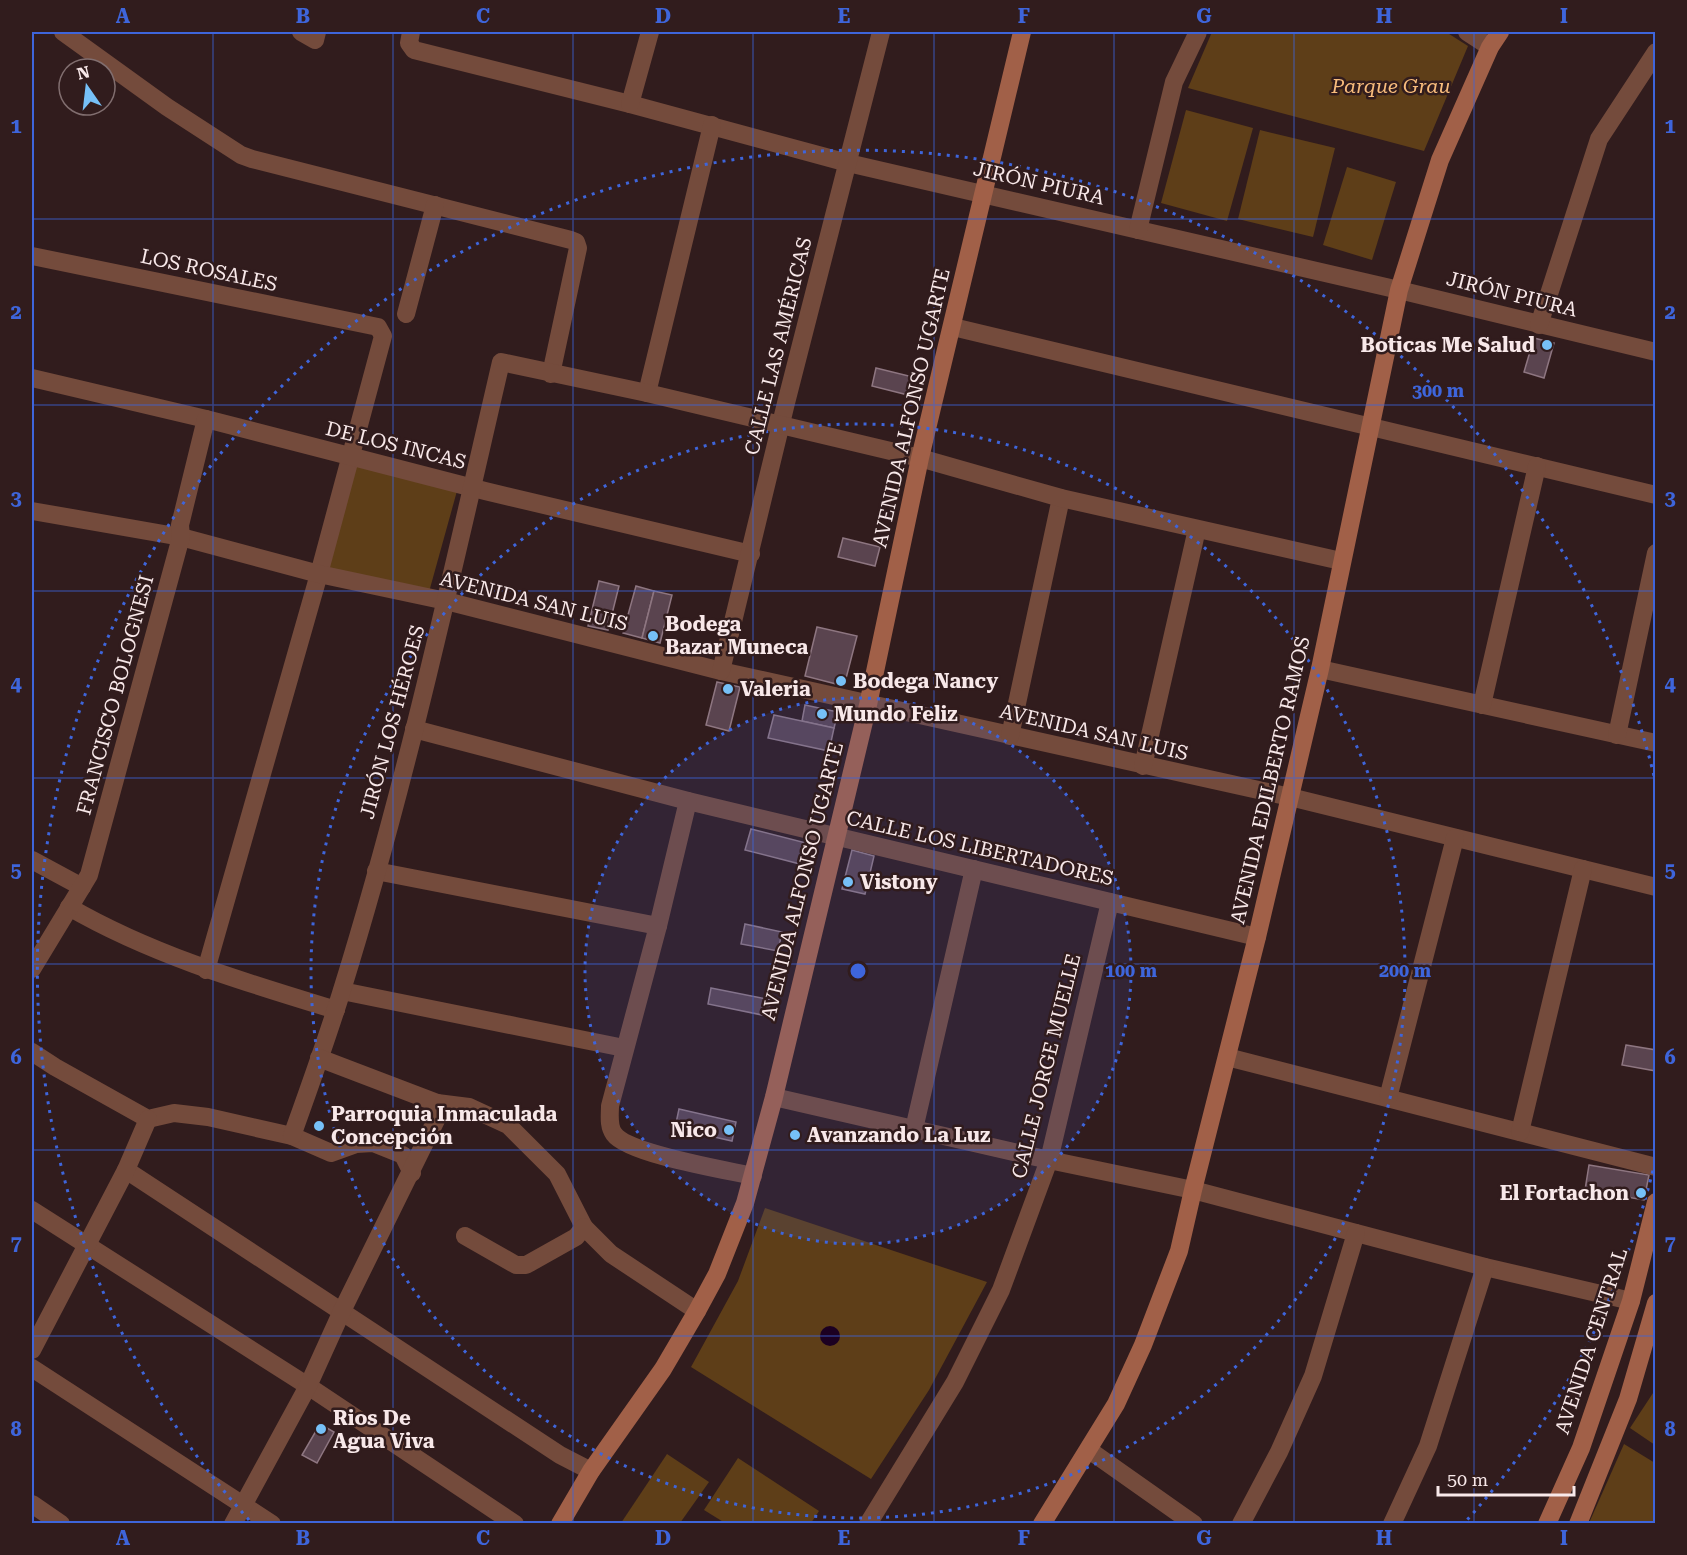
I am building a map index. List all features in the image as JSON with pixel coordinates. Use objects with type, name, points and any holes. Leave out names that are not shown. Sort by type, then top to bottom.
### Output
[{"type":"street","points":[[63,32],[167,107],[242,155],[576,243],[578,248],[551,374],[647,393],[920,458],[1061,498],[1341,561]]},
{"type":"street","points":[[301,32],[315,40],[317,32]]},
{"type":"street","name":"JIRÓN PIURA","points":[[411,32],[409,43],[414,50],[712,125],[848,162],[1656,352]]},
{"type":"street","points":[[630,104],[650,32]]},
{"type":"street","name":"CALLE LAS AMÉRICAS","points":[[721,671],[881,32]]},
{"type":"street","name":"AVENIDA ALFONSO UGARTE","points":[[560,1524],[591,1471],[663,1369],[697,1311],[717,1274],[745,1203],[774,1097],[868,705],[920,458],[1022,32]]},
{"type":"street","points":[[1138,230],[1174,82],[1198,32]]},
{"type":"street","points":[[1467,32],[1495,39]]},
{"type":"street","name":"AVENIDA EDILBERTO RAMOS","points":[[1042,1524],[1116,1404],[1143,1345],[1179,1251],[1257,937],[1320,669],[1399,290],[1440,160],[1495,39]]},
{"type":"street","points":[[1539,325],[1599,139],[1656,52]]},
{"type":"street","points":[[647,393],[712,125]]},
{"type":"street","points":[[406,314],[435,205]]},
{"type":"street","name":"LOS ROSALES","points":[[32,256],[378,327],[383,336],[352,458]]},
{"type":"street","points":[[953,327],[1656,495]]},
{"type":"street","name":"JIRÓN LOS HÉROES","points":[[292,1136],[336,1011],[376,871],[446,601],[501,362],[551,374]]},
{"type":"street","name":"DE LOS INCAS","points":[[32,378],[751,554]]},
{"type":"street","name":"FRANCISCO BOLOGNESI","points":[[32,969],[89,875],[181,537],[180,525],[206,419]]},
{"type":"street","points":[[206,970],[352,458]]},
{"type":"street","points":[[1482,705],[1537,466]]},
{"type":"street","points":[[1010,736],[1061,498]]},
{"type":"street","name":"AVENIDA SAN LUIS","points":[[32,510],[181,537],[319,574],[446,601],[721,671],[1290,797],[1656,887]]},
{"type":"street","points":[[1143,766],[1197,529]]},
{"type":"street","points":[[1617,735],[1656,553]]},
{"type":"street","points":[[1320,669],[1656,743]]},
{"type":"street","name":"CALLE LOS LIBERTADORES","points":[[414,729],[688,801],[1257,937]]},
{"type":"street","points":[[688,801],[658,926],[624,1048],[610,1106],[610,1124],[614,1134],[631,1147],[753,1176]]},
{"type":"street","points":[[1388,1098],[1455,838]]},
{"type":"street","points":[[32,860],[82,887]]},
{"type":"street","points":[[914,1129],[974,869]]},
{"type":"street","points":[[1520,1132],[1584,869]]},
{"type":"street","points":[[376,871],[658,926]]},
{"type":"street","name":"CALLE JORGE MUELLE","points":[[868,1524],[955,1382],[1001,1290],[1049,1160],[1110,902]]},
{"type":"street","points":[[69,907],[99,924],[206,970],[336,1011]]},
{"type":"street","points":[[342,991],[624,1048]]},
{"type":"street","points":[[32,1052],[148,1119],[167,1113],[238,1123],[292,1136],[331,1153],[357,1144],[373,1143],[403,1155],[412,1173]]},
{"type":"street","points":[[1227,1057],[1656,1167]]},
{"type":"street","points":[[319,1058],[437,1103],[469,1107],[508,1125],[557,1174],[584,1227],[611,1254],[697,1311]]},
{"type":"street","points":[[774,1097],[1049,1160],[1193,1190],[1485,1267],[1631,1301]]},
{"type":"street","points":[[233,1524],[308,1386],[342,1311],[412,1173],[438,1116],[437,1103]]},
{"type":"street","points":[[32,1350],[126,1170],[148,1119]]},
{"type":"street","points":[[126,1170],[560,1455],[591,1471]]},
{"type":"street","name":"AVENIDA CENTRAL","points":[[1547,1524],[1581,1448],[1631,1301],[1656,1202]]},
{"type":"street","points":[[32,1210],[308,1386],[515,1524]]},
{"type":"street","points":[[465,1236],[516,1265],[526,1265],[576,1237],[584,1227]]},
{"type":"street","points":[[1241,1524],[1279,1452],[1313,1376],[1356,1233]]},
{"type":"street","points":[[1392,1524],[1428,1446],[1485,1267]]},
{"type":"street","points":[[1578,1524],[1628,1399],[1655,1308]]},
{"type":"street","points":[[32,1368],[273,1524]]},
{"type":"street","points":[[1089,1450],[1194,1524]]},
{"type":"street","points":[[32,1504],[61,1524]]},
{"type":"green space","name":"Parque Grau","points":[[1212,32],[1446,32],[1468,46],[1424,151],[1188,88]]},
{"type":"green space","points":[[1186,110],[1253,128],[1227,221],[1161,203]]},
{"type":"green space","points":[[1260,130],[1335,148],[1313,237],[1238,219]]},
{"type":"green space","points":[[1347,167],[1396,182],[1372,260],[1323,245]]},
{"type":"green space","points":[[347,464],[457,491],[429,592],[325,568]]},
{"type":"green space","points":[[765,1208],[987,1282],[929,1390],[871,1479],[691,1367],[738,1281]]},
{"type":"green space","points":[[1655,1390],[1655,1445],[1630,1428]]},
{"type":"green space","points":[[1624,1444],[1655,1463],[1655,1523],[1589,1523]]},
{"type":"green space","points":[[667,1454],[709,1482],[680,1523],[621,1523]]},
{"type":"green space","points":[[738,1458],[819,1511],[811,1523],[725,1523],[704,1510]]},
{"type":"shaded area","points":[[830,1326],[837,1329],[840,1336],[837,1343],[830,1346],[823,1343],[820,1336],[823,1329]]},
{"type":"building","points":[[1534,338],[1554,343],[1544,378],[1524,372]]},
{"type":"building","points":[[876,368],[917,378],[912,396],[872,386]]},
{"type":"building","points":[[843,538],[880,547],[875,566],[838,557]]},
{"type":"building","points":[[599,581],[619,586],[608,630],[588,626]]},
{"type":"building","points":[[636,586],[654,591],[642,638],[623,633]]},
{"type":"building","points":[[654,591],[672,595],[660,643],[642,638]]},
{"type":"building","points":[[817,627],[857,636],[844,686],[805,676]]},
{"type":"building","points":[[717,682],[740,687],[729,731],[706,725]]},
{"type":"building","points":[[805,705],[838,712],[834,728],[802,721]]},
{"type":"building","points":[[774,715],[834,728],[829,751],[768,738]]},
{"type":"building","points":[[751,829],[806,843],[800,864],[745,850]]},
{"type":"building","points":[[852,850],[874,856],[865,894],[842,889]]},
{"type":"building","points":[[745,924],[782,932],[778,951],[741,944]]},
{"type":"building","points":[[711,988],[771,1000],[767,1016],[708,1004]]},
{"type":"building","points":[[1626,1045],[1656,1050],[1656,1071],[1622,1065]]},
{"type":"building","points":[[679,1109],[736,1122],[732,1141],[675,1128]]},
{"type":"building","points":[[1589,1165],[1649,1175],[1644,1200],[1585,1190]]},
{"type":"building","points":[[320,1424],[334,1432],[317,1463],[302,1455]]},
{"type":"place","name":"Boticas Me Salud","points":[[1547,345]]},
{"type":"place","name":"Bodega Bazar Muneca","points":[[653,636]]},
{"type":"place","name":"Bodega Nancy","points":[[841,681]]},
{"type":"place","name":"Valeria","points":[[728,689]]},
{"type":"place","name":"Mundo Feliz","points":[[822,714]]},
{"type":"place","name":"Vistony","points":[[848,882]]},
{"type":"place","name":"Parroquia Inmaculada Concepción","points":[[319,1126]]},
{"type":"place","name":"Nico","points":[[729,1130]]},
{"type":"place","name":"Avanzando La Luz","points":[[795,1135]]},
{"type":"place","name":"El Fortachon","points":[[1641,1193]]},
{"type":"place","name":"Rios De Agua Viva","points":[[321,1429]]}]
